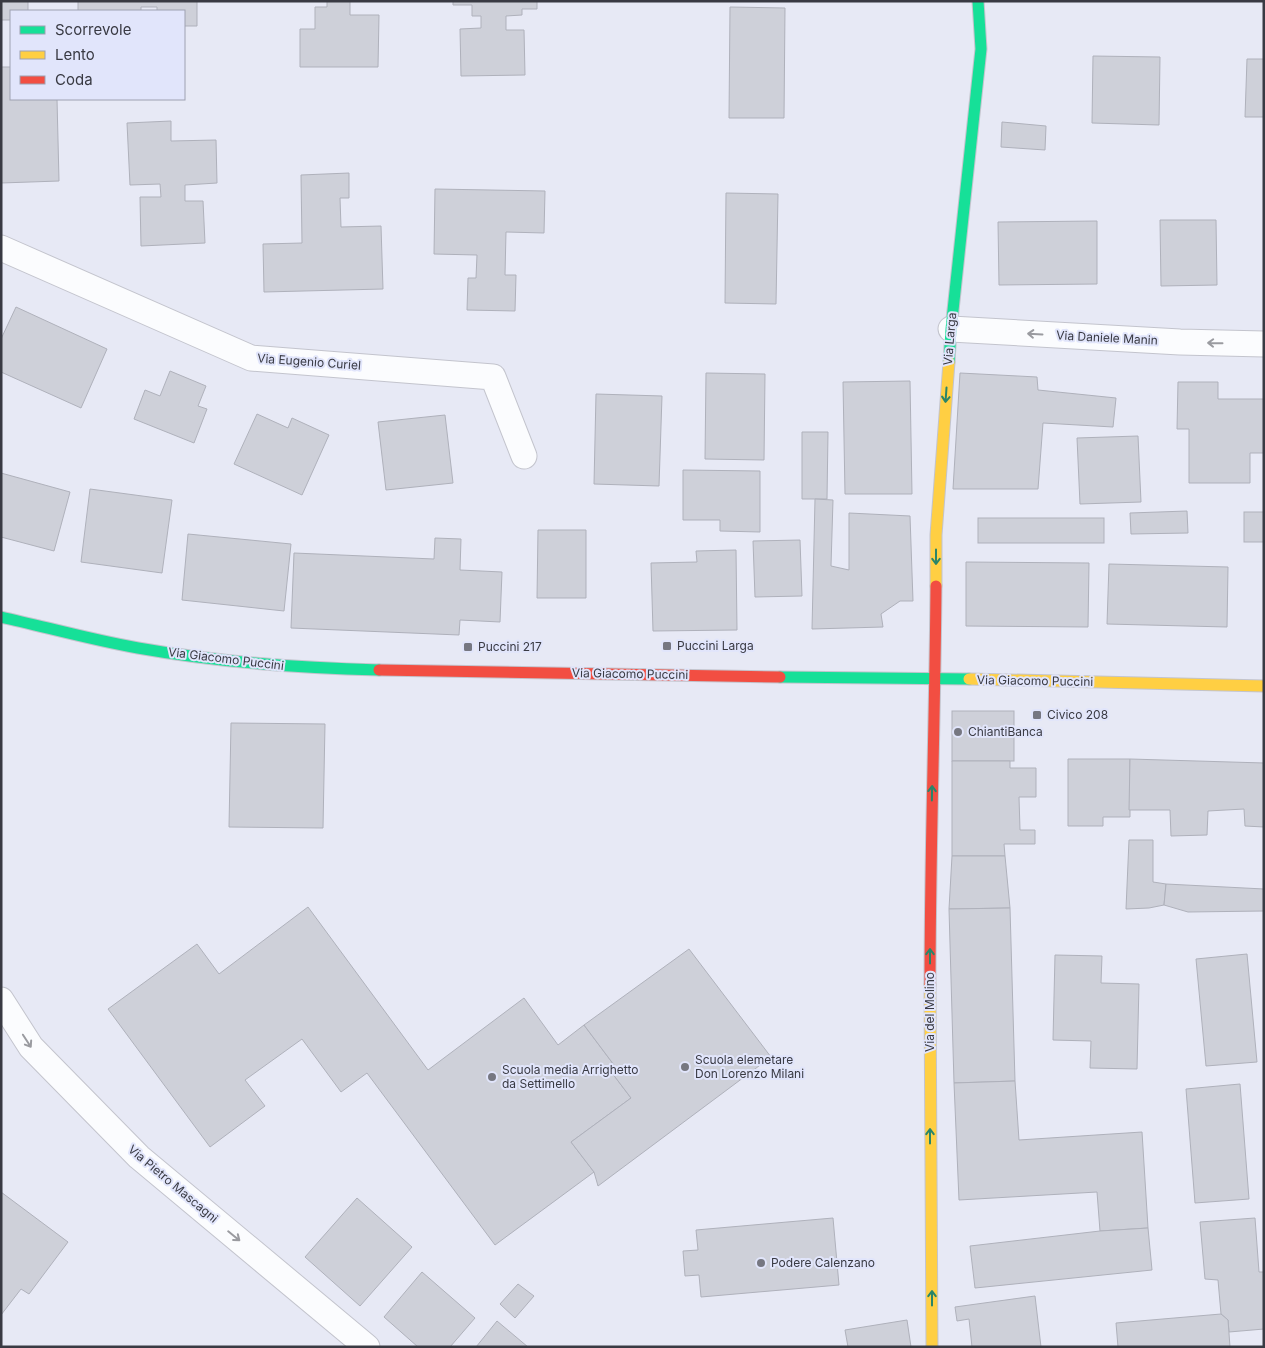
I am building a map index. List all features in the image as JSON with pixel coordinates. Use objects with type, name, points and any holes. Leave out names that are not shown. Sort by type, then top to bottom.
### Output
[{"type":"street","name":"Via Larga","points":[[935,678],[936,535],[951,329],[981,49],[978,1]]},
{"type":"street","name":"Via Eugenio Curiel","points":[[1,248],[251,358],[493,376],[524,456]]},
{"type":"street","name":"Via Daniele Manin","points":[[951,329],[1180,342],[1264,344]]},
{"type":"street","name":"Via Giacomo Puccini","points":[[1,617],[137,648],[234,662],[331,669],[831,678],[935,678],[1264,686]]},
{"type":"street","name":"Via del Molino","points":[[932,1347],[930,889],[935,678]]},
{"type":"street","name":"Via Pietro Mascagni","points":[[1,1000],[30,1047],[139,1157],[367,1347]]},
{"type":"building","points":[[1,1],[28,1],[28,10],[10,10],[10,20],[1,20]]},
{"type":"building","points":[[78,1],[197,1],[197,26],[185,26],[185,10],[157,10],[157,7],[141,7],[141,10],[78,10]]},
{"type":"building","points":[[327,1],[350,1],[350,15],[379,15],[378,67],[300,67],[300,29],[315,29],[315,7],[327,7]]},
{"type":"building","points":[[453,1],[537,1],[537,9],[522,9],[522,15],[506,16],[506,30],[524,30],[525,75],[461,76],[460,29],[481,28],[481,16],[472,16],[472,5],[453,5]]},
{"type":"building","points":[[730,7],[785,8],[784,118],[729,118]]},
{"type":"building","points":[[1093,56],[1160,57],[1159,125],[1092,123]]},
{"type":"building","points":[[1247,59],[1264,59],[1264,117],[1245,117]]},
{"type":"building","points":[[1,67],[10,67],[10,100],[57,100],[59,181],[1,183]]},
{"type":"building","points":[[171,121],[171,141],[216,140],[217,183],[185,185],[185,201],[203,201],[205,243],[141,246],[140,197],[161,197],[160,184],[130,185],[127,123]]},
{"type":"building","points":[[1002,122],[1046,126],[1045,150],[1001,147]]},
{"type":"building","points":[[349,173],[349,198],[340,198],[341,227],[381,226],[383,289],[264,292],[263,244],[302,243],[301,175]]},
{"type":"building","points":[[435,189],[545,191],[544,233],[506,232],[505,275],[516,275],[515,311],[467,310],[468,278],[476,278],[477,255],[434,254]]},
{"type":"building","points":[[726,193],[778,194],[776,304],[725,303]]},
{"type":"building","points":[[1160,220],[1216,220],[1217,285],[1161,286]]},
{"type":"building","points":[[1097,221],[1097,284],[999,285],[998,222]]},
{"type":"building","points":[[16,307],[107,349],[81,408],[1,372],[1,339]]},
{"type":"building","points":[[170,371],[206,386],[198,406],[207,409],[194,443],[134,419],[145,390],[160,396]]},
{"type":"building","points":[[706,373],[765,374],[764,460],[705,459]]},
{"type":"building","points":[[960,373],[1037,377],[1038,390],[1116,398],[1113,427],[1043,423],[1038,489],[953,489]]},
{"type":"building","points":[[910,381],[912,494],[845,494],[843,382]]},
{"type":"building","points":[[1178,382],[1218,382],[1218,399],[1264,399],[1264,453],[1250,453],[1250,483],[1189,483],[1189,429],[1177,429]]},
{"type":"building","points":[[596,394],[662,396],[659,486],[594,484]]},
{"type":"building","points":[[257,414],[288,428],[292,418],[329,435],[302,495],[234,464]]},
{"type":"building","points":[[445,415],[453,483],[386,490],[378,422]]},
{"type":"building","points":[[802,432],[828,432],[827,499],[802,499]]},
{"type":"building","points":[[1138,436],[1141,502],[1080,504],[1077,438]]},
{"type":"building","points":[[683,470],[760,471],[760,532],[720,531],[720,520],[683,520]]},
{"type":"building","points":[[1,473],[70,492],[54,551],[1,537]]},
{"type":"building","points":[[90,489],[172,500],[162,573],[81,562]]},
{"type":"building","points":[[815,499],[833,500],[831,566],[849,570],[849,513],[910,516],[913,601],[900,601],[881,614],[883,627],[812,629]]},
{"type":"building","points":[[1187,511],[1188,533],[1131,534],[1130,513]]},
{"type":"building","points":[[1244,512],[1264,512],[1264,542],[1244,542]]},
{"type":"building","points":[[978,518],[1104,518],[1104,543],[978,543]]},
{"type":"building","points":[[538,530],[586,530],[586,598],[537,598]]},
{"type":"building","points":[[188,534],[291,544],[284,611],[182,600]]},
{"type":"building","points":[[435,538],[461,539],[460,570],[502,572],[500,622],[460,620],[459,635],[291,628],[294,553],[434,559]]},
{"type":"building","points":[[800,540],[802,596],[755,597],[753,541]]},
{"type":"building","points":[[736,550],[737,630],[653,631],[651,563],[697,562],[696,551]]},
{"type":"building","points":[[966,562],[1089,563],[1088,627],[966,626]]},
{"type":"building","points":[[1109,564],[1228,567],[1227,627],[1107,624]]},
{"type":"building","points":[[952,711],[1014,711],[1014,761],[952,761]]},
{"type":"building","points":[[231,723],[325,724],[323,828],[229,827]]},
{"type":"building","points":[[1068,759],[1130,759],[1130,817],[1103,817],[1103,826],[1068,826]]},
{"type":"building","points":[[1130,759],[1264,763],[1264,827],[1245,826],[1244,809],[1208,811],[1207,835],[1171,836],[1170,810],[1129,810]]},
{"type":"building","points":[[952,761],[1010,761],[1010,768],[1036,768],[1036,797],[1019,797],[1020,830],[1035,830],[1035,844],[1004,844],[1005,856],[952,856]]},
{"type":"building","points":[[1129,840],[1153,840],[1153,882],[1166,884],[1164,905],[1126,909]]},
{"type":"building","points":[[952,856],[1005,856],[1010,908],[949,909]]},
{"type":"building","points":[[1166,884],[1264,889],[1264,911],[1188,912],[1164,905]]},
{"type":"building","name":"Scuola media Arrighetto da Settimello","points":[[308,907],[428,1070],[524,998],[558,1045],[584,1025],[614,1065],[609,1069],[631,1098],[571,1142],[594,1172],[495,1245],[367,1073],[341,1092],[302,1039],[245,1080],[265,1106],[210,1147],[108,1009],[197,944],[219,974]]},
{"type":"building","points":[[1010,908],[1015,1081],[954,1083],[949,909]]},
{"type":"building","name":"Scuola elemetare Don Lorenzo Milani","points":[[689,949],[771,1057],[598,1186],[594,1172],[571,1142],[631,1098],[609,1069],[614,1065],[584,1025]]},
{"type":"building","points":[[1247,954],[1257,1062],[1206,1066],[1196,959]]},
{"type":"building","points":[[1055,955],[1102,956],[1101,983],[1139,984],[1137,1069],[1090,1068],[1091,1041],[1053,1040]]},
{"type":"building","points":[[1015,1081],[1019,1140],[1142,1132],[1148,1228],[1100,1231],[1097,1192],[959,1200],[954,1083]]},
{"type":"building","points":[[1240,1084],[1249,1199],[1195,1203],[1186,1089]]},
{"type":"building","points":[[1,1192],[68,1242],[29,1294],[21,1289],[1,1315]]},
{"type":"building","points":[[357,1198],[412,1247],[360,1306],[305,1257]]},
{"type":"building","name":"Podere Calenzano","points":[[833,1218],[839,1285],[701,1297],[699,1275],[685,1276],[683,1251],[698,1250],[696,1230]]},
{"type":"building","points":[[1255,1218],[1259,1272],[1264,1272],[1264,1329],[1229,1332],[1228,1320],[1221,1314],[1218,1280],[1205,1279],[1200,1222]]},
{"type":"building","points":[[1148,1228],[1152,1270],[975,1288],[970,1246],[1100,1231]]},
{"type":"building","points":[[422,1272],[475,1318],[450,1347],[418,1347],[384,1317]]},
{"type":"building","points":[[518,1284],[534,1296],[515,1318],[500,1304]]},
{"type":"building","points":[[1035,1296],[1041,1347],[972,1347],[969,1319],[957,1321],[955,1307]]},
{"type":"building","points":[[1221,1314],[1228,1320],[1230,1347],[1118,1347],[1116,1323]]},
{"type":"building","points":[[907,1320],[911,1347],[848,1347],[845,1330]]},
{"type":"building","points":[[497,1321],[528,1347],[476,1347]]},
{"type":"traffic: fast","points":[[949,362],[981,49],[978,1]]},
{"type":"traffic: fast","points":[[1,617],[104,641],[168,653],[258,664],[379,670]]},
{"type":"traffic: fast","points":[[780,677],[969,679]]},
{"type":"traffic: slow","points":[[936,586],[936,535],[949,362]]},
{"type":"traffic: slow","points":[[969,679],[1264,686]]},
{"type":"traffic: slow","points":[[930,985],[932,1347]]},
{"type":"traffic: jam","points":[[930,985],[936,586]]},
{"type":"traffic: jam","points":[[379,670],[780,677]]},
{"type":"place","name":"Puccini Larga","points":[[667,646]]},
{"type":"place","name":"Puccini 217","points":[[468,647]]},
{"type":"place","name":"Civico 208","points":[[1037,715]]},
{"type":"place","name":"ChiantiBanca","points":[[958,732]]},
{"type":"place","name":"Scuola elemetare Don Lorenzo Milani","points":[[685,1067]]},
{"type":"place","name":"Scuola media Arrighetto da Settimello","points":[[492,1077]]},
{"type":"place","name":"Podere Calenzano","points":[[761,1263]]}]
